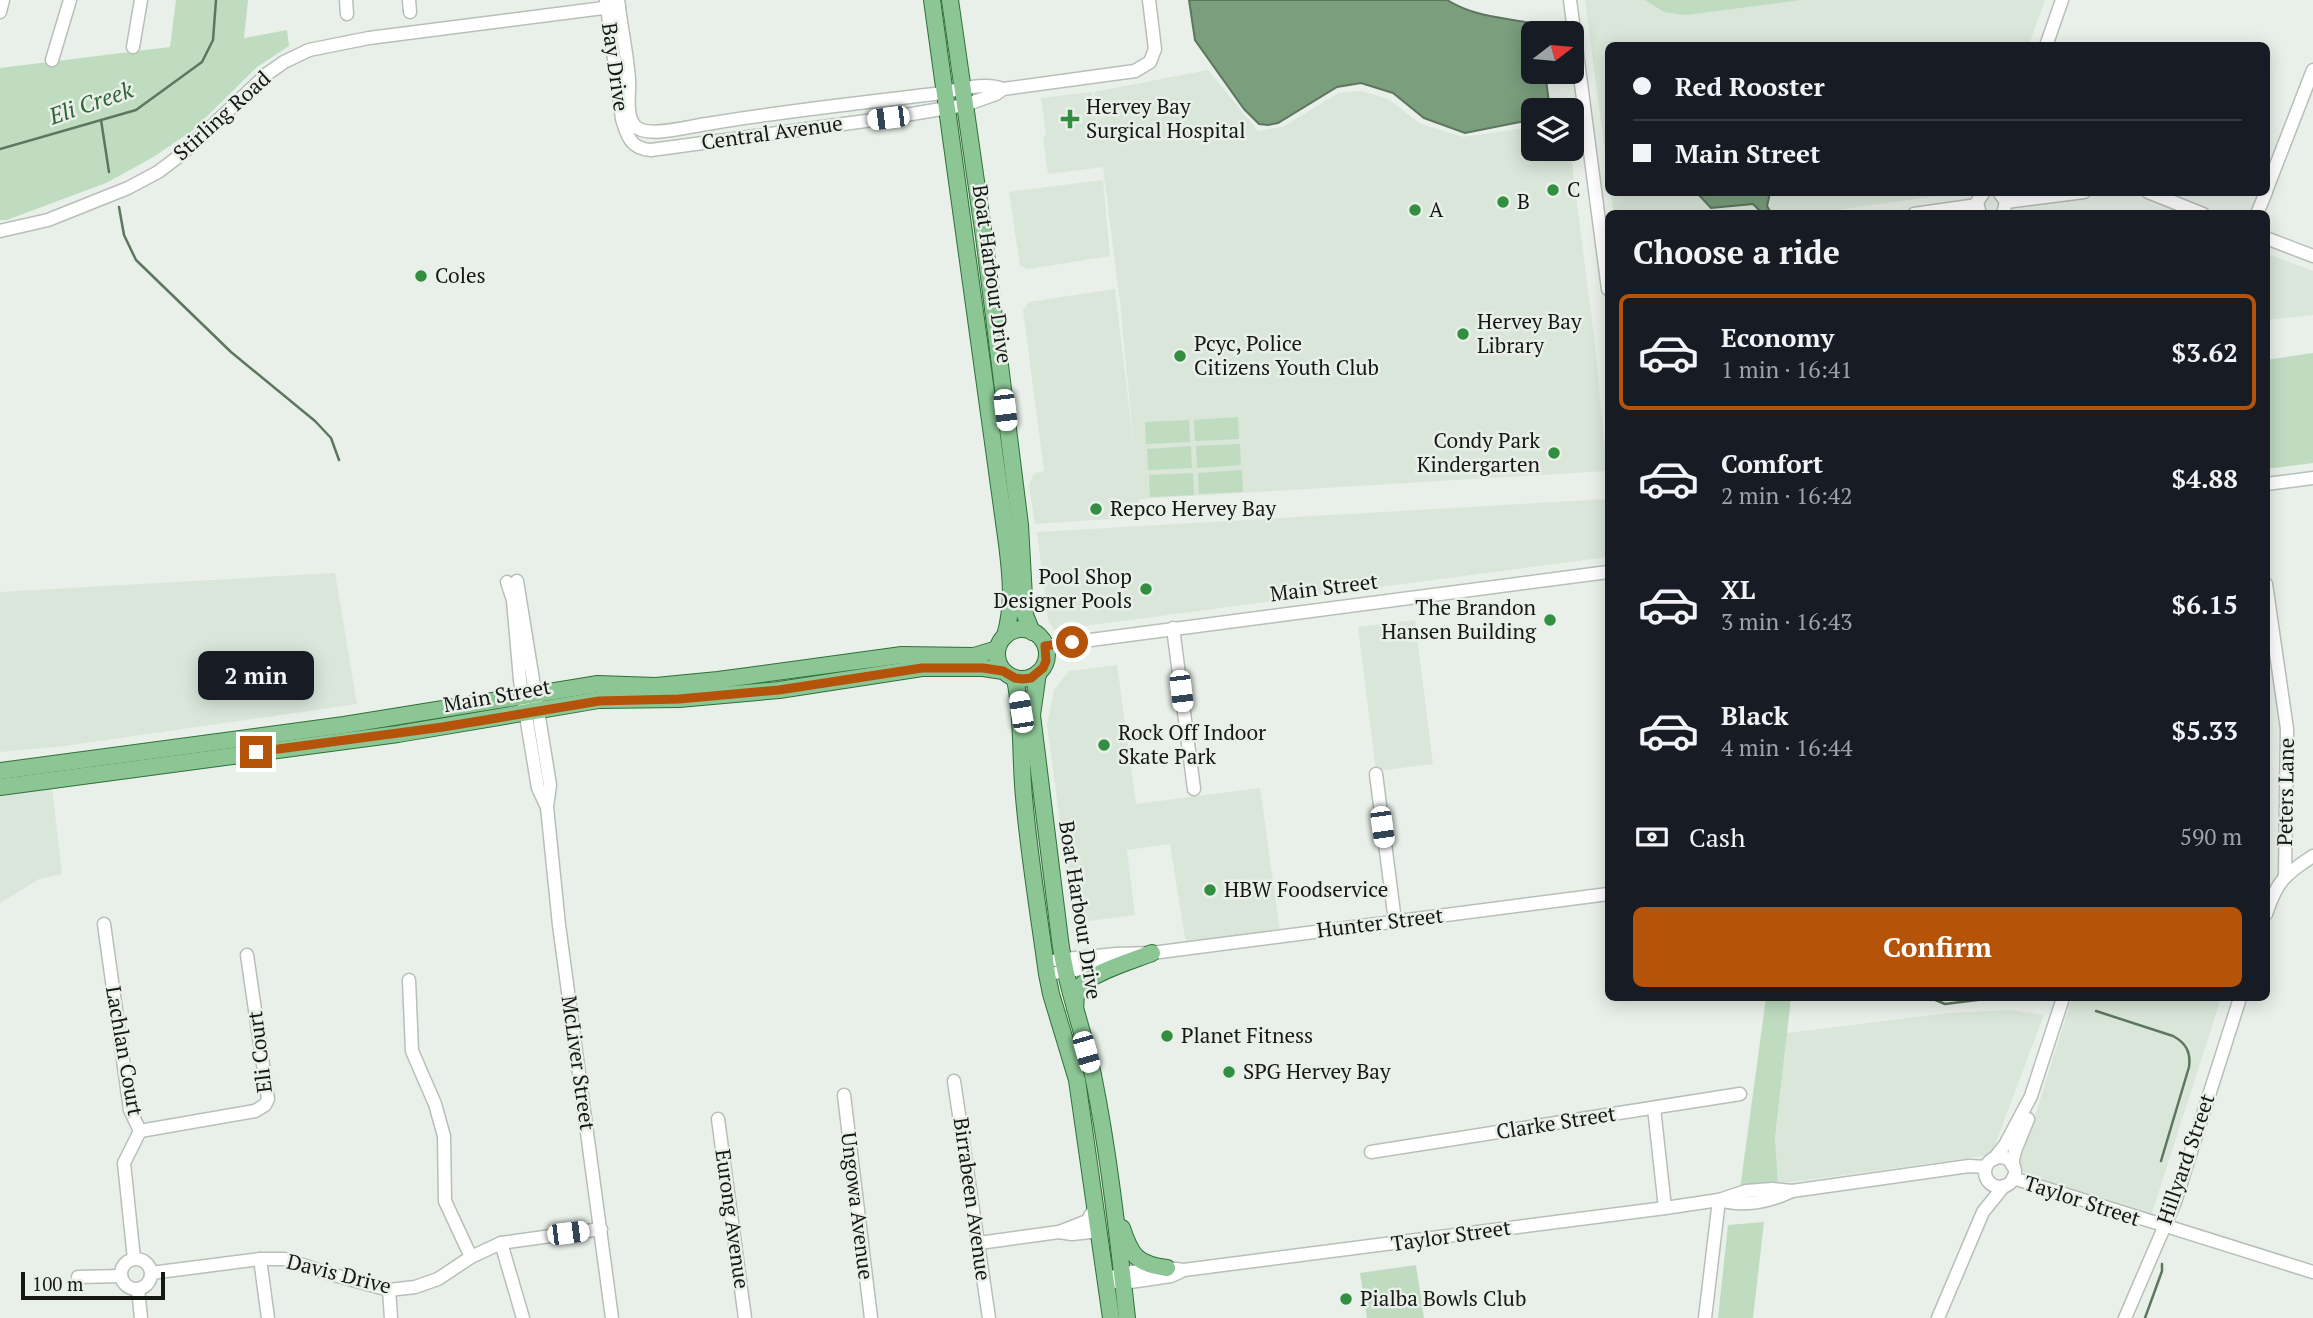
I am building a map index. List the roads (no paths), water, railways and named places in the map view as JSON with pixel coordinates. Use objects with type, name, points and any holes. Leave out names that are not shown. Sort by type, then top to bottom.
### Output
[{"type":"main road","name":"Boat Harbour Drive","points":[[932,0],[1011,582],[1011,615],[1001,642]]},
{"type":"main road","name":"Boat Harbour Drive","points":[[950,0],[1020,524],[1025,615],[1032,632]]},
{"type":"main road","points":[[979,331],[986,316],[982,279],[986,257]]},
{"type":"main road","points":[[1017,630],[1032,632],[1045,646],[1046,661],[1031,678],[1009,675],[997,657],[1001,642],[1017,630]]},
{"type":"main road","name":"Main Street","points":[[0,771],[344,725],[598,684],[656,686],[902,655],[974,656],[1001,642]]},
{"type":"main road","name":"Main Street","points":[[0,787],[398,734],[599,701],[679,699],[779,690],[922,668],[983,668],[1009,675]]},
{"type":"main road","name":"Boat Harbour Drive","points":[[1038,673],[1032,715],[1063,966],[1092,1072],[1105,1150],[1126,1318]]},
{"type":"main road","name":"Boat Harbour Drive","points":[[1009,675],[1021,712],[1020,753],[1024,801],[1046,968],[1077,1080],[1111,1318]]},
{"type":"main road","points":[[1075,1013],[1077,993],[1081,986],[1095,976],[1152,953]]},
{"type":"main road","points":[[1099,1231],[1106,1218],[1103,1180],[1105,1150]]},
{"type":"main road","points":[[1111,1196],[1128,1247],[1133,1254],[1149,1266],[1167,1268]]},
{"type":"street","points":[[0,12],[3,0]]},
{"type":"street","points":[[52,60],[70,0]]},
{"type":"street","points":[[133,47],[141,0]]},
{"type":"street","points":[[346,0],[347,14]]},
{"type":"street","name":"Central Avenue","points":[[946,100],[651,150],[631,143],[631,131],[664,131],[788,111],[964,98],[996,94],[1003,89],[1135,71],[1150,62],[1155,49],[1149,0]]},
{"type":"street","points":[[1570,0],[1605,248]]},
{"type":"street","points":[[2047,42],[2062,0]]},
{"type":"street","name":"Bay Drive","points":[[612,3],[622,119],[631,131]]},
{"type":"street","name":"Stirling Road","points":[[0,231],[48,220],[128,188],[158,172],[182,154],[267,74],[309,50],[369,38],[612,3]]},
{"type":"street","points":[[2270,182],[2313,70]]},
{"type":"street","points":[[2003,203],[2055,196]]},
{"type":"street","points":[[2158,196],[2193,210]]},
{"type":"street","points":[[2270,240],[2313,256]]},
{"type":"street","points":[[2270,483],[2313,478]]},
{"type":"street","name":"Main Street","points":[[1045,646],[1605,572]]},
{"type":"street","name":"McLiver Street","points":[[512,582],[528,694],[550,785],[547,807],[559,925],[612,1318]]},
{"type":"street","name":"Peters Lane","points":[[2270,612],[2287,729],[2285,875]]},
{"type":"street","points":[[1173,628],[1194,789]]},
{"type":"street","points":[[1376,774],[1395,921]]},
{"type":"street","points":[[2270,894],[2285,875],[2313,856]]},
{"type":"street","name":"Hunter Street","points":[[1046,968],[1116,954],[1152,953],[1605,894]]},
{"type":"street","name":"Lachlan Court","points":[[104,924],[130,1110],[139,1131],[124,1163],[134,1259]]},
{"type":"street","name":"Eli Court","points":[[139,1131],[255,1111],[265,1105],[268,1099],[247,955]]},
{"type":"street","points":[[409,980],[412,1051],[435,1104],[444,1136],[445,1201],[471,1257]]},
{"type":"street","points":[[1983,1212],[1989,1168],[2031,1098],[2062,1001]]},
{"type":"street","name":"Hillyard Street","points":[[2125,1318],[2175,1204],[2239,1001]]},
{"type":"street","name":"Birrabeen Avenue","points":[[954,1081],[989,1318]]},
{"type":"street","name":"Clarke Street","points":[[1371,1152],[1740,1094]]},
{"type":"street","name":"Ungowa Avenue","points":[[844,1095],[871,1318]]},
{"type":"street","points":[[1938,1318],[1983,1212],[2010,1176],[2015,1151],[2030,1112],[2031,1098]]},
{"type":"street","points":[[1654,1108],[1665,1208]]},
{"type":"street","name":"Eurong Avenue","points":[[718,1119],[745,1318]]},
{"type":"street","points":[[1989,1168],[2006,1159],[2010,1176]]},
{"type":"street","name":"Taylor Street","points":[[1122,1278],[1167,1268],[1184,1270],[1665,1208],[1718,1200],[1746,1191],[1792,1191],[1969,1167],[1989,1168]]},
{"type":"street","points":[[1989,1168],[1995,1186],[2010,1176]]},
{"type":"street","name":"Taylor Street","points":[[2010,1176],[2163,1227],[2313,1272]]},
{"type":"street","points":[[1705,1318],[1718,1200]]},
{"type":"street","points":[[979,1243],[1059,1232],[1087,1221],[1096,1206]]},
{"type":"street","name":"Davis Drive","points":[[151,1273],[260,1259],[285,1259],[389,1290],[415,1287],[438,1279],[471,1257],[501,1243],[600,1229]]},
{"type":"street","points":[[1059,1232],[1072,1234],[1099,1231]]},
{"type":"street","points":[[501,1243],[523,1318]]},
{"type":"street","points":[[134,1259],[143,1261],[151,1273],[147,1283],[138,1289],[129,1287],[121,1276],[123,1266],[134,1259]]},
{"type":"street","points":[[260,1259],[268,1318]]},
{"type":"street","name":"Taylor Street","points":[[1105,1280],[1171,1276],[1184,1270]]},
{"type":"street","points":[[78,1277],[121,1276]]},
{"type":"street","points":[[138,1289],[141,1318]]},
{"type":"street","points":[[389,1290],[391,1318]]},
{"type":"waterway","name":"Eli Creek","points":[[0,149],[136,110],[202,62],[213,40],[216,0]]},
{"type":"waterway","points":[[101,120],[109,172]]},
{"type":"waterway","points":[[119,207],[124,235],[136,260],[231,352],[315,421],[331,438],[339,460]]},
{"type":"waterway","points":[[1938,1001],[1945,1004],[1969,1001]]},
{"type":"waterway","points":[[2096,1011],[2173,1036],[2187,1048],[2189,1067],[2161,1161]]},
{"type":"waterway","points":[[2145,1318],[2162,1271],[2162,1264]]},
{"type":"place","name":"Hervey Bay Surgical Hospital","points":[[1070,119]]},
{"type":"place","name":"C","points":[[1553,190]]},
{"type":"place","name":"B","points":[[1503,202]]},
{"type":"place","name":"A","points":[[1415,210]]},
{"type":"place","name":"Coles","points":[[421,276]]},
{"type":"place","name":"Hervey Bay Library","points":[[1463,334]]},
{"type":"place","name":"Pcyc, Police Citizens Youth Club","points":[[1180,356]]},
{"type":"place","name":"Condy Park Kindergarten","points":[[1554,453]]},
{"type":"place","name":"Repco Hervey Bay","points":[[1096,509]]},
{"type":"place","name":"Pool Shop Designer Pools","points":[[1146,589]]},
{"type":"place","name":"The Brandon Hansen Building","points":[[1550,620]]},
{"type":"place","name":"Rock Off Indoor Skate Park","points":[[1104,745]]},
{"type":"place","name":"HBW Foodservice","points":[[1210,890]]},
{"type":"place","name":"Planet Fitness","points":[[1167,1036]]},
{"type":"place","name":"SPG Hervey Bay","points":[[1229,1072]]},
{"type":"place","name":"Pialba Bowls Club","points":[[1346,1299]]}]
